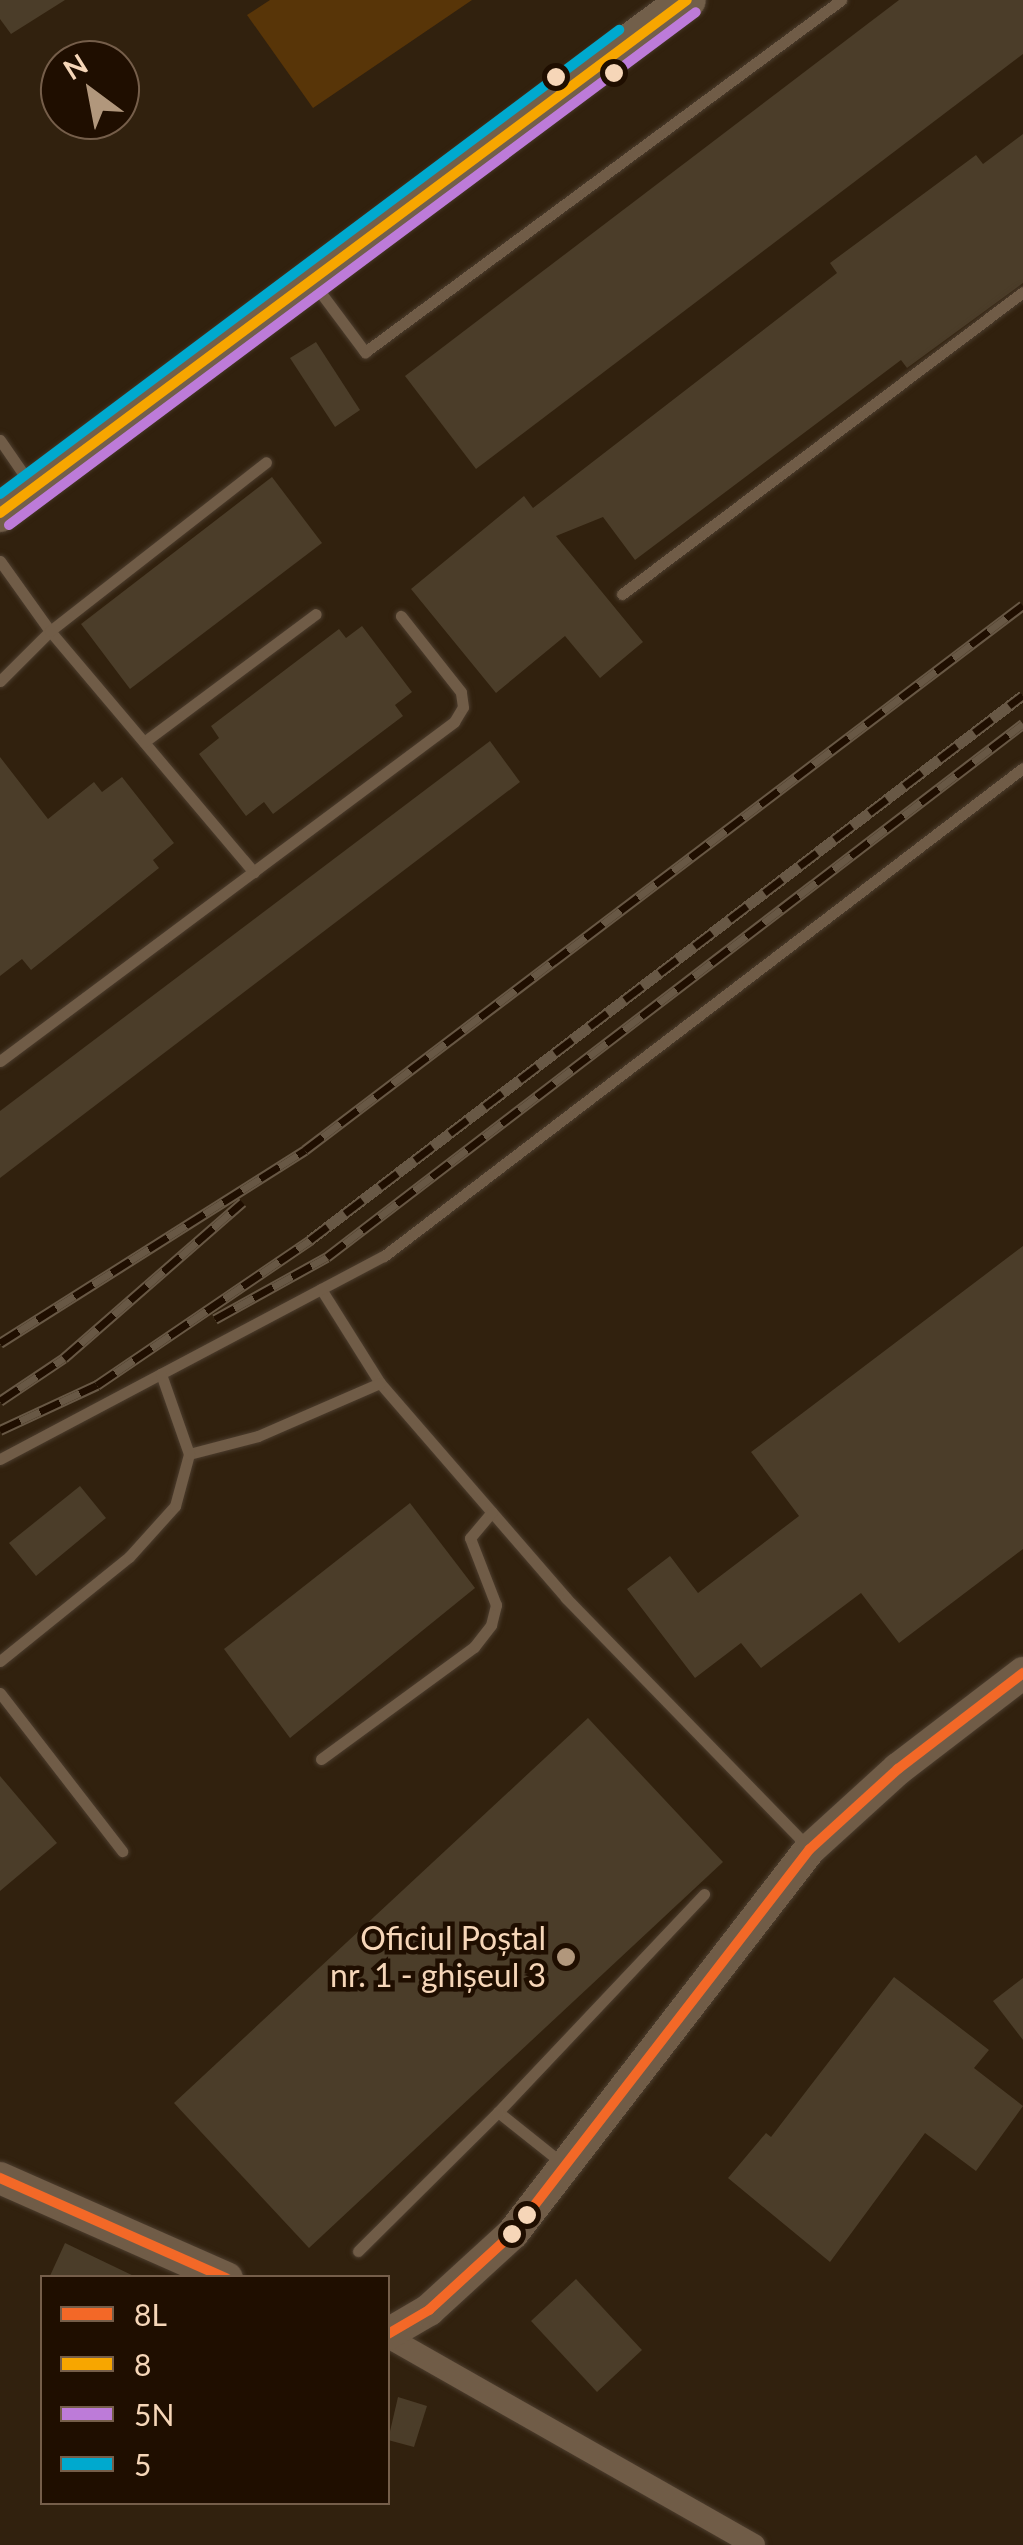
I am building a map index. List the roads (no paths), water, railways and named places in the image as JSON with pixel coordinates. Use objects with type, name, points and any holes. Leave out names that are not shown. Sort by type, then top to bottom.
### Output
[{"type":"main road","points":[[0,513],[309,277],[686,0]]},
{"type":"main road","points":[[390,2335],[428,2310],[513,2233],[810,1849],[886,1779],[1023,1673]]},
{"type":"main road","points":[[0,2178],[221,2275]]},
{"type":"street","points":[[390,2337],[754,2545]]},
{"type":"lane","points":[[309,277],[365,352],[841,0]]},
{"type":"lane","points":[[622,594],[1023,292]]},
{"type":"lane","points":[[0,440],[33,488]]},
{"type":"lane","points":[[0,681],[50,630],[266,462]]},
{"type":"lane","points":[[0,560],[50,630],[254,872]]},
{"type":"lane","points":[[144,742],[316,614]]},
{"type":"lane","points":[[0,1061],[454,722],[463,707],[461,692],[401,616]]},
{"type":"lane","points":[[0,1459],[384,1256],[1023,768]]},
{"type":"lane","points":[[320,1290],[380,1383],[492,1512],[810,1849]]},
{"type":"lane","points":[[0,1661],[130,1558],[175,1506],[189,1454],[160,1374]]},
{"type":"lane","points":[[189,1454],[258,1436],[380,1383]]},
{"type":"lane","points":[[322,1759],[474,1647],[491,1625],[496,1605],[470,1538],[492,1512]]},
{"type":"lane","points":[[0,1693],[122,1851]]},
{"type":"lane","points":[[358,2252],[498,2112],[704,1894]]},
{"type":"lane","points":[[498,2112],[565,2166]]},
{"type":"railway","points":[[0,1343],[305,1150],[1023,605]]},
{"type":"railway","points":[[0,1430],[97,1385],[310,1240],[1023,695]]},
{"type":"railway","points":[[215,1319],[327,1257],[1023,724]]},
{"type":"railway","points":[[0,1401],[64,1358],[243,1202]]},
{"type":"place","name":"Oficiul Poștal nr. 1 - ghișeul 3","points":[[566,1957]]}]
